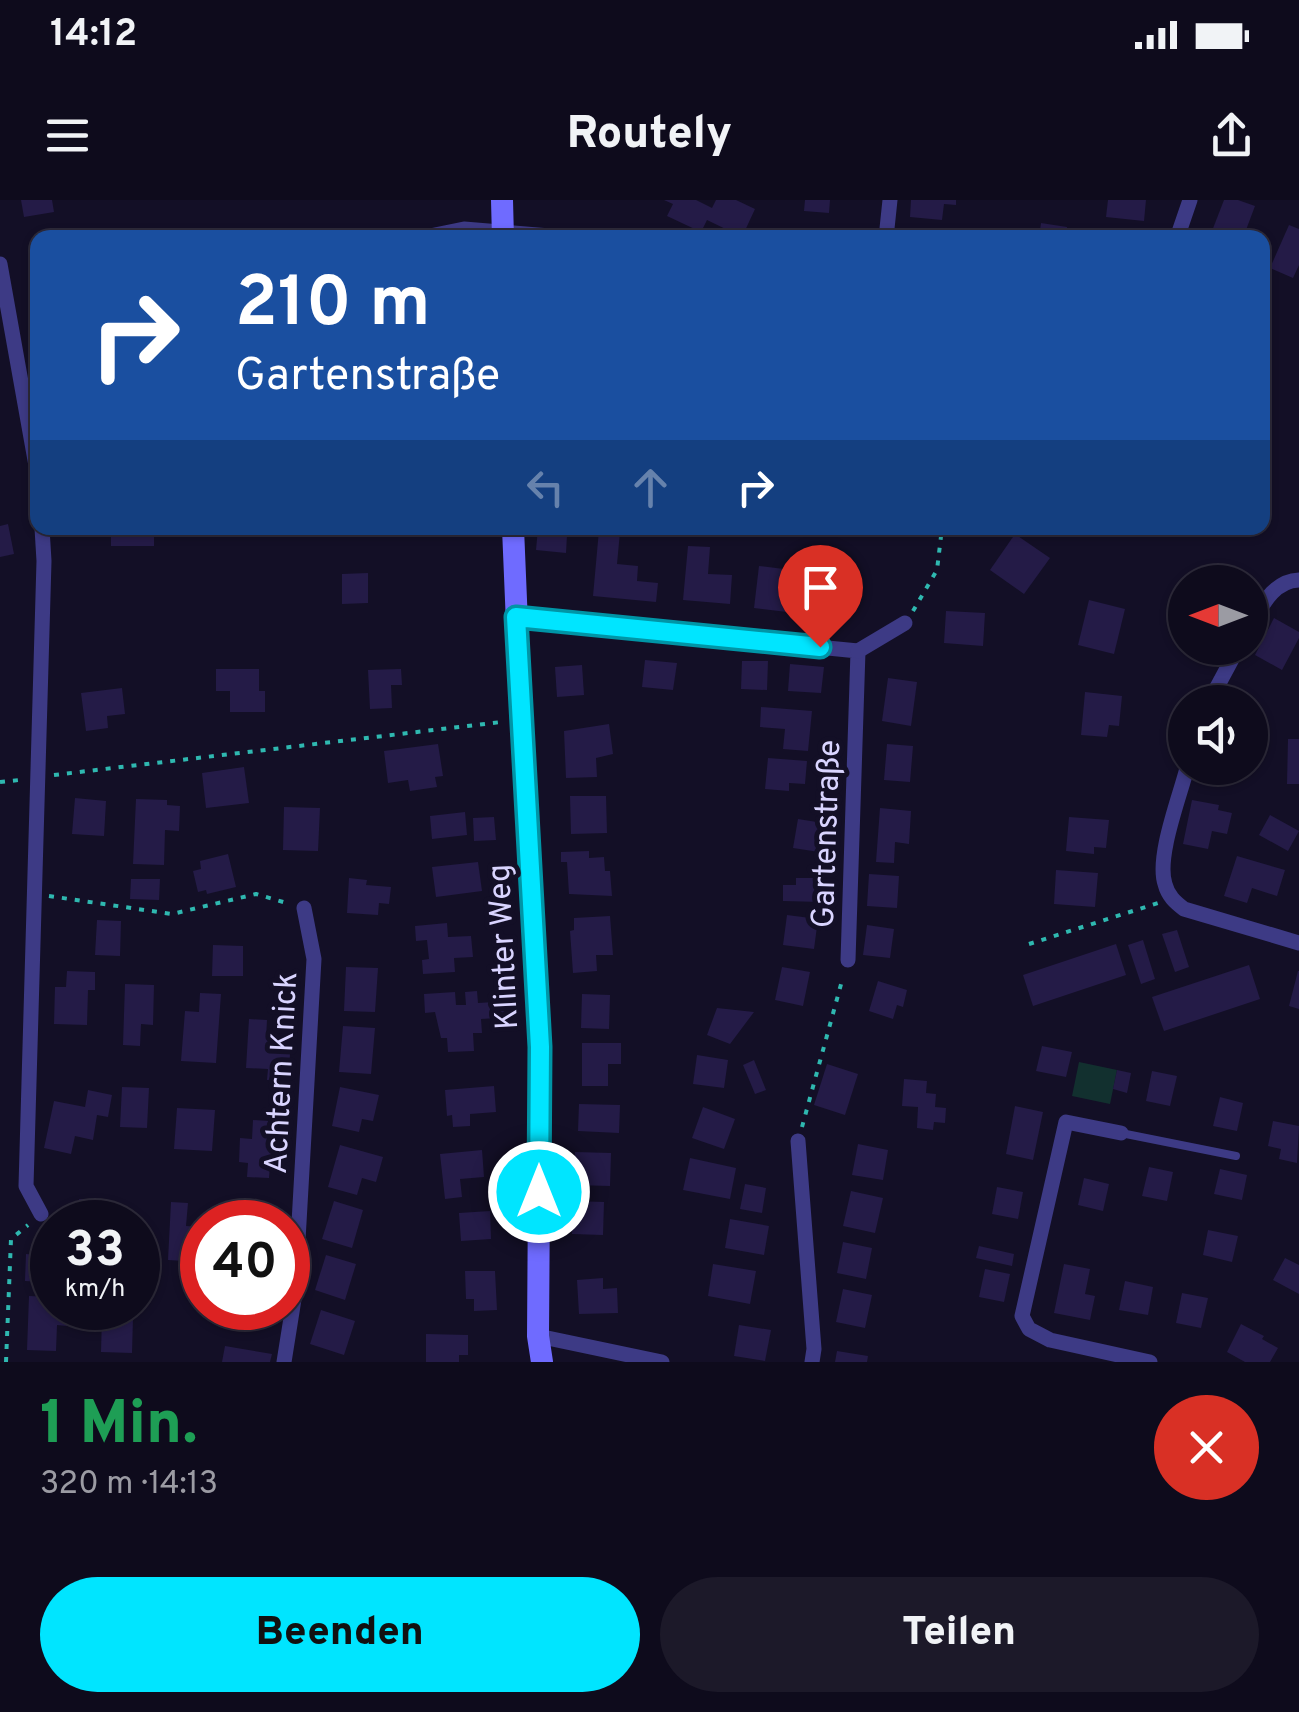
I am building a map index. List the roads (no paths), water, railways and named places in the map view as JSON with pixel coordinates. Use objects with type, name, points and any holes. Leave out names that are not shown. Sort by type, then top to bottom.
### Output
[{"type":"street","points":[[502,200],[503,230]]},
{"type":"street","points":[[887,230],[890,200]]},
{"type":"street","points":[[1180,230],[1190,200]]},
{"type":"street","points":[[0,264],[4,313],[30,438]]},
{"type":"street","points":[[33,1200],[26,1186],[42,535]]},
{"type":"street","name":"Klinter Weg","points":[[513,535],[540,1047],[538,1336],[542,1362]]},
{"type":"street","points":[[1268,595],[1292,579],[1299,580]]},
{"type":"street","points":[[516,617],[858,650],[905,624]]},
{"type":"street","name":"Gartenstraße","points":[[848,960],[858,650]]},
{"type":"street","points":[[1183,785],[1164,859],[1163,881],[1172,899],[1184,909],[1299,942]]},
{"type":"street","name":"Achtern Knick","points":[[284,1362],[295,1293],[314,959],[304,908]]},
{"type":"street","points":[[1121,1132],[1066,1122],[1022,1316],[1029,1329],[1050,1340],[1150,1362]]},
{"type":"street","points":[[798,1141],[812,1362]]},
{"type":"street","points":[[538,1336],[662,1362]]},
{"type":"lane","points":[[1121,1132],[1236,1156]]}]
